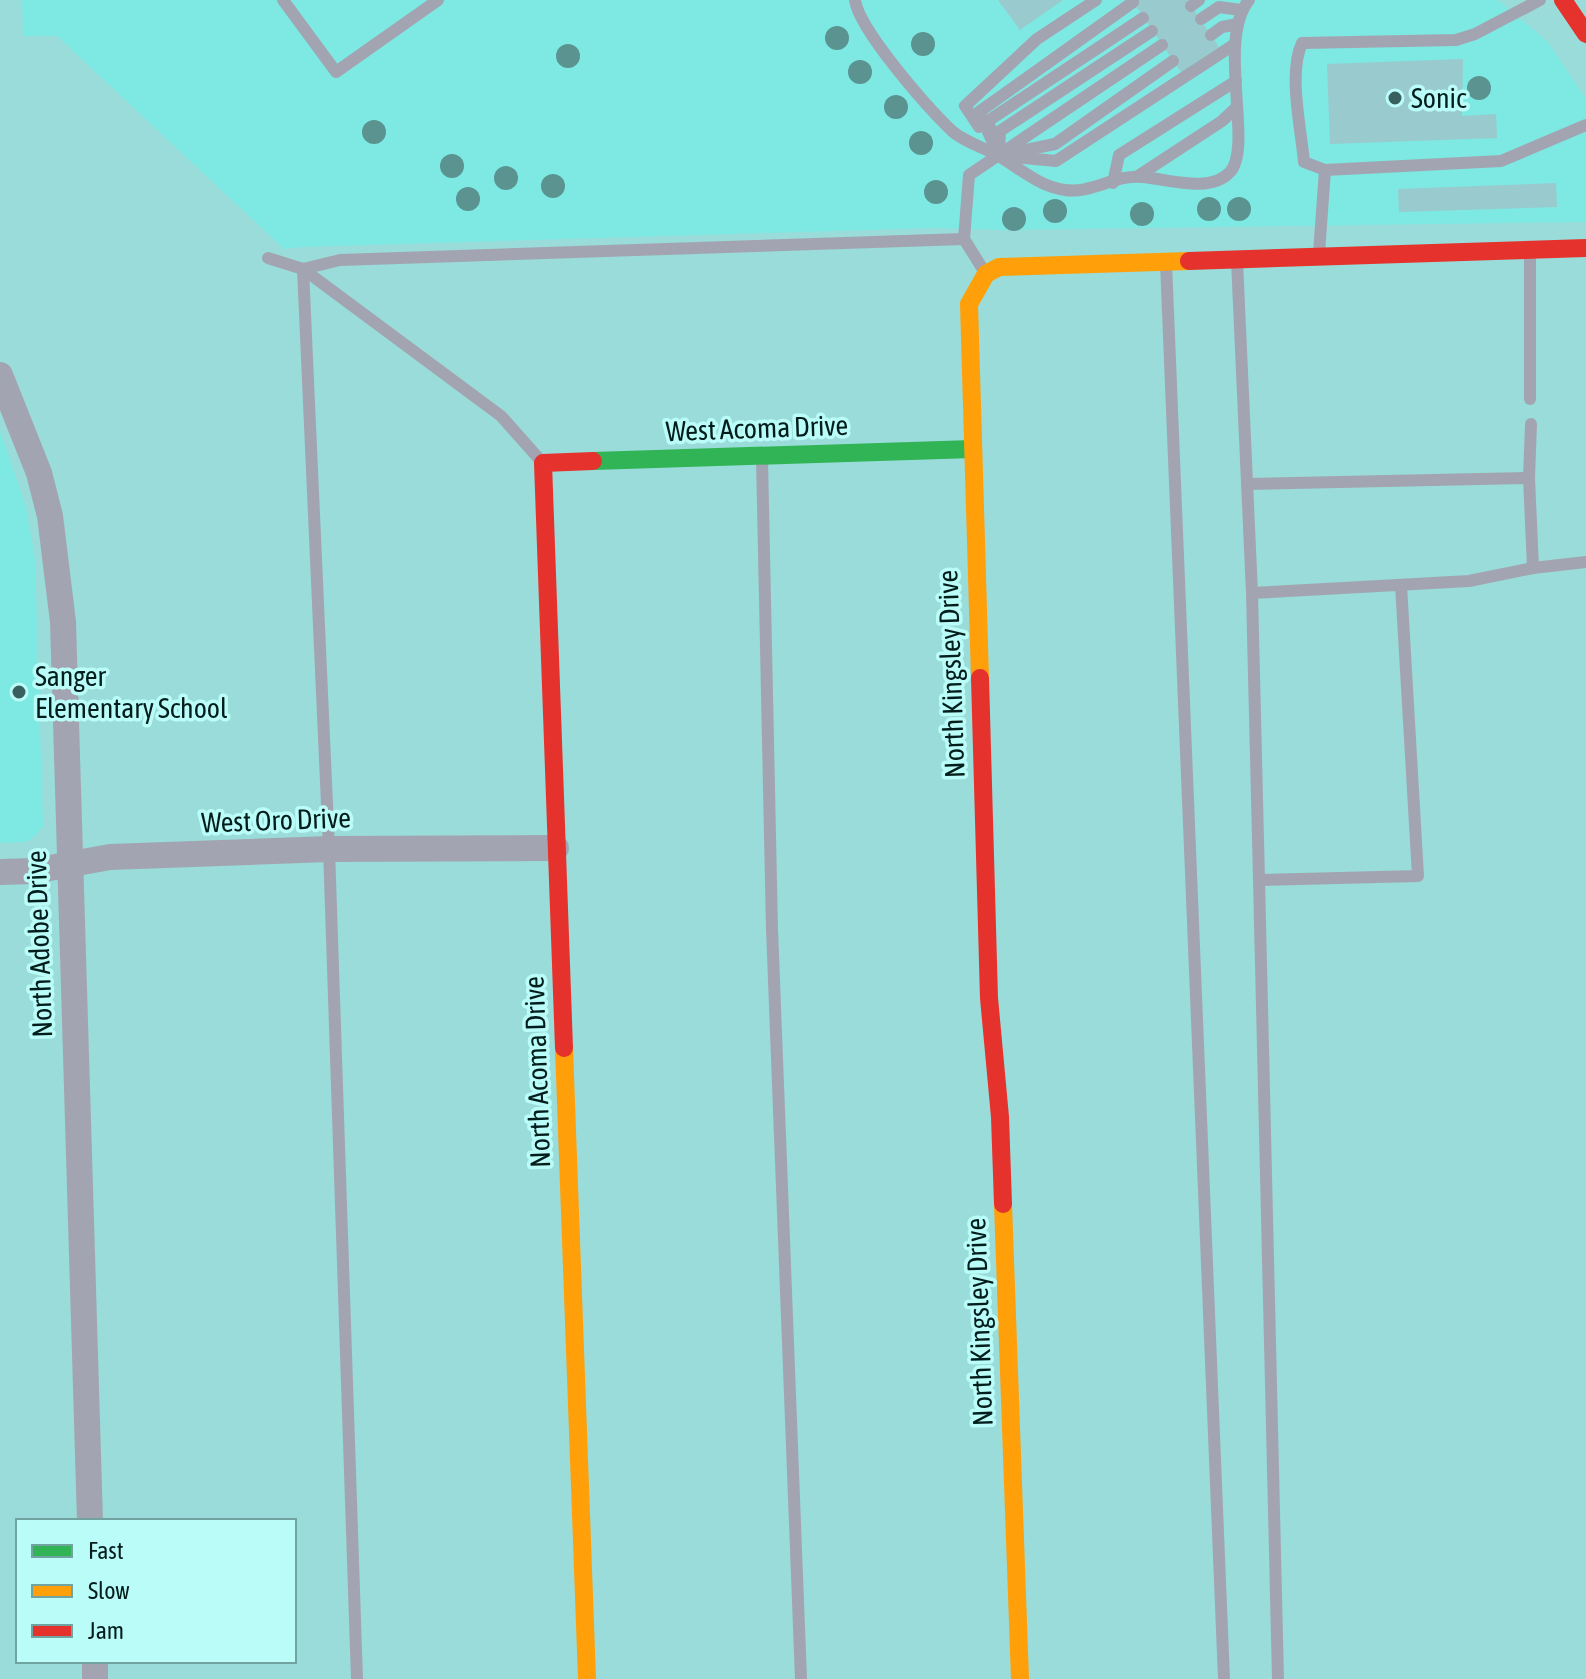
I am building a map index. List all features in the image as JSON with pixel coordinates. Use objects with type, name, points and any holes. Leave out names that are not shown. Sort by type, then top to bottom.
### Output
[{"type":"street","points":[[1563,0],[1586,34]]},
{"type":"street","points":[[986,274],[999,267],[1586,248]]},
{"type":"street","name":"North Kingsley Drive","points":[[986,274],[969,304],[989,998],[1000,1117],[1020,1679]]},
{"type":"street","name":"North Adobe Drive","points":[[1,382],[39,473],[50,516],[63,622],[90,1519]]},
{"type":"street","name":"West Acoma Drive","points":[[543,463],[973,449]]},
{"type":"street","name":"North Acoma Drive","points":[[543,463],[587,1679]]},
{"type":"street","name":"West Oro Drive","points":[[0,872],[33,871],[110,857],[329,849],[556,848]]},
{"type":"lane","points":[[283,0],[336,72],[438,0]]},
{"type":"lane","points":[[855,0],[856,10],[882,51],[954,133],[999,156],[1039,183],[1065,190],[1086,190],[1138,176],[1222,121],[1237,107]]},
{"type":"lane","points":[[999,156],[965,106],[1037,39],[1096,0]]},
{"type":"lane","points":[[1540,0],[1475,34],[1456,40],[1302,43],[1295,72],[1304,162],[1325,170],[1501,161],[1586,125]]},
{"type":"lane","points":[[999,156],[979,112],[1133,2]]},
{"type":"lane","points":[[1138,176],[1198,184],[1229,174],[1235,165],[1238,141],[1235,44],[1245,5],[1219,7],[1201,19]]},
{"type":"lane","points":[[999,156],[988,121],[1143,18]]},
{"type":"lane","points":[[1211,35],[1222,27],[1238,24]]},
{"type":"lane","points":[[999,156],[1000,131],[1152,31]]},
{"type":"lane","points":[[999,156],[1056,161],[1235,44]]},
{"type":"lane","points":[[986,274],[964,239],[969,175],[1162,45]]},
{"type":"lane","points":[[999,156],[1055,144],[1173,61]]},
{"type":"lane","points":[[1113,183],[1119,155],[1236,81]]},
{"type":"lane","points":[[1319,256],[1325,170]]},
{"type":"lane","points":[[303,269],[340,260],[964,239]]},
{"type":"lane","points":[[1530,250],[1530,399]]},
{"type":"lane","points":[[268,258],[303,269],[501,416],[543,463]]},
{"type":"lane","points":[[1237,258],[1252,593],[1278,1679]]},
{"type":"lane","points":[[1166,260],[1224,1679]]},
{"type":"lane","points":[[303,269],[329,849],[357,1679]]},
{"type":"lane","points":[[1531,424],[1529,478],[1533,568]]},
{"type":"lane","points":[[762,456],[772,929],[801,1679]]},
{"type":"lane","points":[[1247,484],[1529,478]]},
{"type":"lane","points":[[1252,593],[1469,581],[1533,568],[1586,562]]},
{"type":"lane","points":[[1259,880],[1418,876],[1401,585]]},
{"type":"shaded area","points":[[22,0],[1498,0],[1548,42],[1586,99],[1586,222],[1003,230],[933,228],[284,249],[57,36],[23,36]]},
{"type":"shaded area","name":"Sanger Elementary School","points":[[0,430],[26,507],[35,558],[43,826],[26,842],[0,843]]},
{"type":"building","points":[[998,0],[1063,0],[1020,30]]},
{"type":"building","points":[[1132,0],[1187,0],[1219,47],[1181,72]]},
{"type":"building","name":"Sonic","points":[[1463,59],[1462,116],[1496,114],[1497,138],[1330,144],[1327,64]]},
{"type":"building","points":[[1556,183],[1557,207],[1399,212],[1398,189]]},
{"type":"traffic: fast","points":[[593,461],[973,449]]},
{"type":"traffic: slow","points":[[980,678],[969,304],[986,274],[999,267],[1189,261]]},
{"type":"traffic: slow","points":[[564,1048],[587,1679]]},
{"type":"traffic: slow","points":[[1003,1204],[1020,1679]]},
{"type":"traffic: jam","points":[[1563,0],[1586,34]]},
{"type":"traffic: jam","points":[[1189,261],[1586,248]]},
{"type":"traffic: jam","points":[[564,1048],[543,463],[593,461]]},
{"type":"traffic: jam","points":[[980,678],[989,998],[1000,1117],[1003,1204]]},
{"type":"place","name":"Sonic","points":[[1395,98]]},
{"type":"place","name":"Sanger Elementary School","points":[[19,692]]}]
